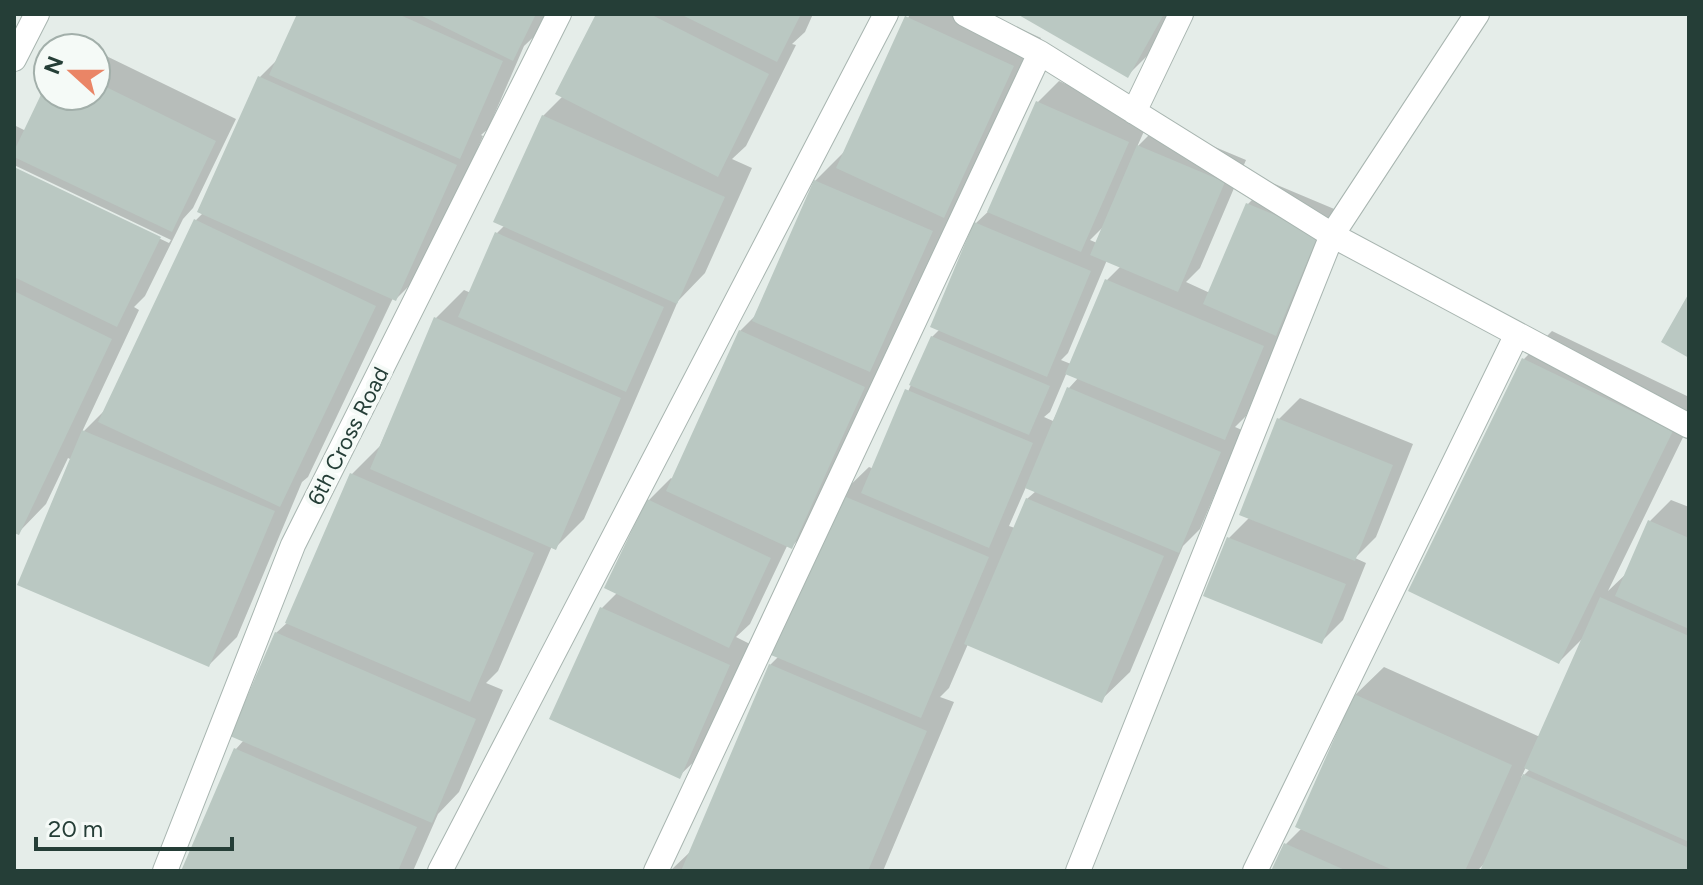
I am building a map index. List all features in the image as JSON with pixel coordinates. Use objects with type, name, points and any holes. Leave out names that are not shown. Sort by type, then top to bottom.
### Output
[{"type":"street","points":[[14,59],[37,14]]},
{"type":"street","name":"6th Cross Road","points":[[165,871],[293,545],[559,14]]},
{"type":"street","points":[[440,871],[886,14]]},
{"type":"street","points":[[965,14],[1040,53],[1332,235],[1689,426]]},
{"type":"street","points":[[1134,112],[1181,14]]},
{"type":"street","points":[[1078,871],[1332,235],[1477,14]]},
{"type":"street","points":[[656,871],[1040,53]]},
{"type":"street","points":[[1255,871],[1517,334]]},
{"type":"building","points":[[297,14],[398,14],[503,61],[460,159],[269,75]]},
{"type":"building","points":[[418,14],[536,14],[513,61]]},
{"type":"building","points":[[596,14],[650,14],[769,74],[718,177],[555,94]]},
{"type":"building","points":[[680,14],[801,14],[777,62]]},
{"type":"building","points":[[1017,14],[1164,14],[1128,78]]},
{"type":"building","points":[[905,16],[1014,66],[944,218],[836,168]]},
{"type":"building","points":[[258,76],[457,165],[396,301],[197,212]]},
{"type":"building","points":[[112,90],[216,141],[172,232],[14,157],[33,112],[112,112]]},
{"type":"building","points":[[1036,101],[1129,142],[1081,252],[987,212]]},
{"type":"building","points":[[542,115],[725,197],[677,304],[493,222]]},
{"type":"building","points":[[1137,145],[1225,182],[1178,292],[1090,255]]},
{"type":"building","points":[[14,167],[161,237],[117,327],[14,277]]},
{"type":"building","points":[[814,180],[933,231],[870,372],[752,321]]},
{"type":"building","points":[[1246,203],[1319,233],[1276,336],[1203,304]]},
{"type":"building","points":[[194,219],[376,306],[280,507],[98,422]]},
{"type":"building","points":[[974,222],[1091,271],[1047,377],[930,327]]},
{"type":"building","points":[[495,232],[664,307],[626,392],[458,317]]},
{"type":"building","points":[[1105,279],[1264,346],[1225,440],[1065,374]]},
{"type":"building","points":[[14,291],[112,339],[19,535],[14,533]]},
{"type":"building","points":[[1689,293],[1689,358],[1661,342]]},
{"type":"building","points":[[434,317],[621,398],[556,550],[370,469]]},
{"type":"building","points":[[739,330],[865,387],[792,549],[666,491]]},
{"type":"building","points":[[931,336],[1050,386],[1029,435],[909,385]]},
{"type":"building","points":[[1522,358],[1673,431],[1559,664],[1408,591]]},
{"type":"building","points":[[1067,387],[1221,452],[1179,553],[1025,488]]},
{"type":"building","points":[[905,389],[1033,443],[989,548],[861,493]]},
{"type":"building","points":[[1277,418],[1393,465],[1355,561],[1239,515]]},
{"type":"building","points":[[82,430],[275,511],[209,667],[17,585]]},
{"type":"building","points":[[350,473],[534,553],[470,702],[285,623]]},
{"type":"building","points":[[839,494],[989,557],[921,718],[771,655]]},
{"type":"building","points":[[1026,498],[1164,556],[1102,703],[964,644]]},
{"type":"building","points":[[647,499],[771,558],[729,648],[604,588]]},
{"type":"building","points":[[1648,520],[1689,538],[1689,629],[1615,596]]},
{"type":"building","points":[[1227,537],[1346,584],[1322,644],[1203,596]]},
{"type":"building","points":[[1600,597],[1689,636],[1689,842],[1524,768]]},
{"type":"building","points":[[600,607],[730,665],[680,779],[549,719]]},
{"type":"building","points":[[275,632],[476,719],[432,823],[230,736]]},
{"type":"building","points":[[769,664],[927,731],[868,871],[681,871]]},
{"type":"building","points":[[1354,694],[1512,765],[1465,871],[1395,871],[1295,827]]},
{"type":"building","points":[[234,748],[417,827],[398,871],[181,871]]},
{"type":"building","points":[[1523,774],[1689,848],[1689,871],[1480,871]]},
{"type":"building","points":[[1284,843],[1347,871],[1271,871]]}]
